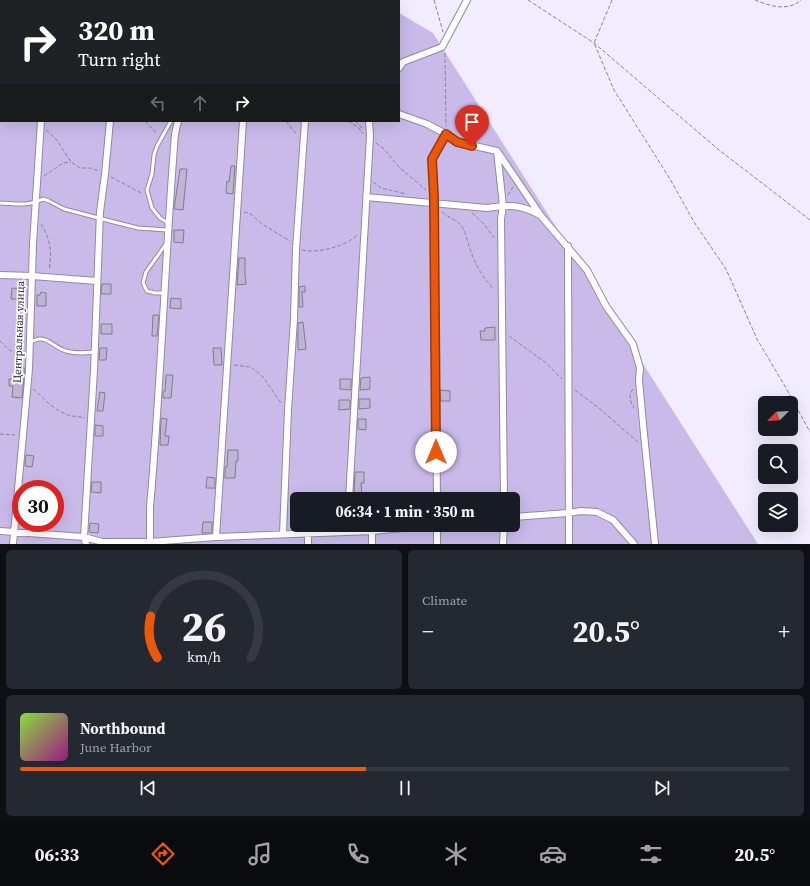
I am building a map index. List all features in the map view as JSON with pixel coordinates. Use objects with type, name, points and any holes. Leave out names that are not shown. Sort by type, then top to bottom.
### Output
[{"type":"street","points":[[400,66],[403,62],[442,47],[467,0]]},
{"type":"street","points":[[400,114],[427,124],[446,134],[457,142],[497,151],[542,216],[587,270],[606,306],[633,344],[640,368],[639,380],[655,544]]},
{"type":"street","points":[[86,544],[84,537],[95,352],[100,218],[110,122]]},
{"type":"street","points":[[150,542],[150,506],[165,293],[167,242],[175,134],[178,122]]},
{"type":"street","points":[[216,537],[236,210],[243,122]]},
{"type":"street","points":[[283,534],[288,410],[294,319],[296,245],[305,122]]},
{"type":"street","points":[[349,492],[370,136],[369,122]]},
{"type":"street","name":"Центральная улица","points":[[13,544],[28,383],[35,215],[41,123]]},
{"type":"street","points":[[436,492],[434,200],[432,159],[446,134]]},
{"type":"street","points":[[497,151],[503,206],[501,219],[501,294],[504,492]]},
{"type":"street","points":[[366,197],[434,200],[487,208],[503,206],[527,208],[542,216]]},
{"type":"street","points":[[568,246],[569,544]]},
{"type":"street","points":[[0,275],[97,281]]},
{"type":"street","points":[[520,516],[568,513],[581,510],[598,512],[613,520],[634,544]]},
{"type":"street","points":[[0,531],[84,537],[102,543],[171,542],[216,537],[348,532]]},
{"type":"street","points":[[372,532],[372,544]]},
{"type":"street","points":[[436,532],[437,544]]},
{"type":"street","points":[[503,544],[504,532]]},
{"type":"street","points":[[308,534],[308,544]]},
{"type":"street","points":[[238,537],[238,544]]},
{"type":"lane","points":[[168,227],[152,208],[147,190],[152,174],[154,155],[157,146],[170,122]]},
{"type":"lane","points":[[0,203],[36,203],[43,199],[64,209],[138,228],[168,227]]},
{"type":"lane","points":[[165,293],[146,291],[143,283],[146,272],[167,242]]},
{"type":"lane","points":[[30,343],[37,339],[42,339],[48,341],[54,346],[74,353],[95,352]]},
{"type":"path","points":[[434,0],[445,41],[446,134]]},
{"type":"path","points":[[528,0],[594,43],[719,150],[810,220]]},
{"type":"path","points":[[612,0],[594,43],[614,90],[670,179],[694,222],[726,269],[757,339],[810,432]]},
{"type":"path","points":[[755,0],[767,5],[787,8],[796,5],[801,0]]},
{"type":"path","points":[[287,122],[303,143]]},
{"type":"path","points":[[350,122],[359,128],[366,138],[369,147]]},
{"type":"path","points":[[41,123],[56,139],[71,162],[80,168],[91,168],[105,174],[149,197]]},
{"type":"path","points":[[370,136],[399,167],[417,181],[434,200],[443,213],[460,224],[469,241],[470,250],[480,273],[491,286],[501,294]]},
{"type":"path","points":[[37,181],[63,163],[71,162]]},
{"type":"path","points":[[368,172],[372,180],[381,188],[406,194]]},
{"type":"path","points":[[503,206],[518,181]]},
{"type":"path","points":[[236,210],[251,214],[262,224],[289,239],[303,251],[315,252],[345,244],[355,237],[365,225]]},
{"type":"path","points":[[472,213],[483,223],[496,242]]},
{"type":"path","points":[[35,215],[44,229],[52,252],[48,277]]},
{"type":"path","points":[[0,341],[8,349],[29,362]]},
{"type":"path","points":[[227,364],[251,366],[263,377],[280,402],[288,410]]},
{"type":"path","points":[[28,383],[52,407],[72,416],[84,417],[91,422]]},
{"type":"path","points":[[0,434],[23,434]]},
{"type":"shaded area","points":[[400,14],[433,33],[568,246],[587,270],[606,306],[758,544],[0,544],[0,122],[400,122]]},
{"type":"building","points":[[231,166],[235,166],[233,194],[226,193],[227,181],[229,182]]},
{"type":"building","points":[[180,169],[187,169],[183,210],[174,209]]},
{"type":"building","points":[[174,230],[184,230],[183,243],[174,242]]},
{"type":"building","points":[[239,258],[245,258],[246,284],[237,285]]},
{"type":"building","points":[[102,284],[111,284],[111,294],[101,294]]},
{"type":"building","points":[[305,286],[305,292],[302,292],[303,307],[299,307],[299,287]]},
{"type":"building","points":[[12,288],[22,289],[22,299],[11,299]]},
{"type":"building","points":[[41,292],[46,293],[46,306],[37,306],[37,295],[40,295]]},
{"type":"building","points":[[171,298],[181,299],[181,309],[170,308]]},
{"type":"building","points":[[153,315],[159,315],[157,336],[152,336]]},
{"type":"building","points":[[303,322],[306,349],[298,350],[298,323]]},
{"type":"building","points":[[101,324],[112,324],[112,334],[101,334]]},
{"type":"building","points":[[495,327],[495,340],[481,340],[480,331],[485,331],[485,328]]},
{"type":"building","points":[[100,348],[107,348],[106,360],[99,360]]},
{"type":"building","points":[[213,348],[221,348],[222,365],[214,365]]},
{"type":"building","points":[[16,368],[25,368],[22,398],[12,397],[13,386],[9,386],[9,379],[13,379],[13,376],[16,376]]},
{"type":"building","points":[[166,375],[173,375],[171,398],[163,398]]},
{"type":"building","points":[[370,377],[370,389],[360,390],[361,378]]},
{"type":"building","points":[[340,379],[351,379],[351,390],[340,389]]},
{"type":"building","points":[[440,390],[450,391],[450,401],[441,401]]},
{"type":"building","points":[[100,392],[105,393],[103,411],[97,411]]},
{"type":"building","points":[[359,399],[370,399],[370,408],[359,409]]},
{"type":"building","points":[[339,400],[350,400],[350,409],[339,410]]},
{"type":"building","points":[[161,418],[167,419],[165,436],[169,436],[168,445],[160,445]]},
{"type":"building","points":[[358,419],[366,419],[366,430],[358,429]]},
{"type":"building","points":[[95,425],[103,426],[103,436],[95,436]]},
{"type":"building","points":[[228,450],[238,450],[235,478],[225,478]]},
{"type":"building","points":[[26,455],[34,456],[32,467],[25,466]]},
{"type":"building","points":[[355,472],[364,472],[364,483],[361,483],[362,492],[354,492]]},
{"type":"building","points":[[207,477],[215,478],[215,488],[206,488]]},
{"type":"building","points":[[92,482],[101,482],[101,493],[91,492]]},
{"type":"building","points":[[203,522],[212,522],[212,533],[202,533]]},
{"type":"building","points":[[90,523],[99,524],[98,533],[89,532]]},
{"type":"route","points":[[436,452],[434,197],[432,159],[446,134],[457,142],[472,146]]}]
